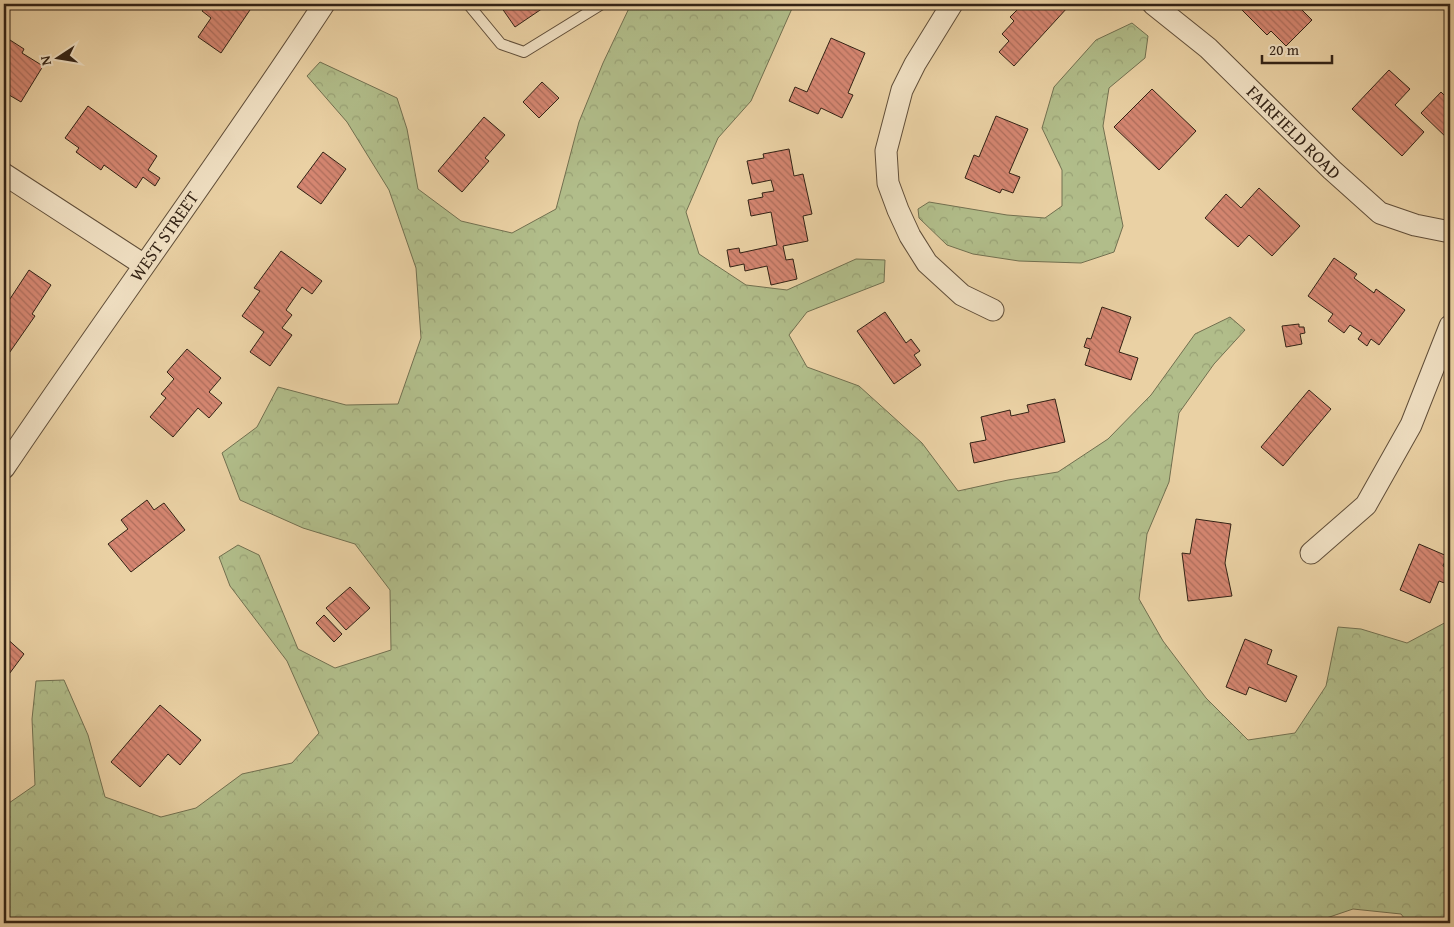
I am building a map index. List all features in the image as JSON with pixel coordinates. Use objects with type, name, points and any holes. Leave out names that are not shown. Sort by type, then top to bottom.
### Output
[{"type":"street","name":"WEST STREET","points":[[4,468],[276,78],[324,4]]},
{"type":"street","points":[[952,4],[915,64],[902,90],[886,151],[888,183],[910,236],[927,263],[962,295],[992,310]]},
{"type":"street","name":"FAIRFIELD ROAD","points":[[1153,4],[1208,48],[1332,170],[1380,213],[1415,225],[1450,232]]},
{"type":"street","points":[[4,174],[144,265]]},
{"type":"street","points":[[1311,552],[1366,505],[1412,425],[1450,326]]},
{"type":"lane","points":[[468,4],[501,44],[524,52],[602,4]]},
{"type":"green space","points":[[631,4],[794,4],[751,101],[718,138],[686,212],[699,254],[746,285],[787,290],[856,259],[885,260],[884,282],[807,312],[789,335],[807,367],[859,386],[922,443],[958,491],[1058,472],[1108,439],[1151,395],[1195,334],[1230,317],[1245,330],[1214,364],[1179,413],[1169,482],[1147,534],[1139,599],[1163,641],[1206,698],[1248,740],[1295,733],[1326,686],[1338,627],[1361,629],[1407,643],[1450,620],[1450,923],[1408,923],[1401,914],[1353,909],[1312,923],[4,923],[4,813],[9,803],[35,785],[32,719],[36,681],[64,680],[88,735],[105,797],[161,817],[196,808],[242,774],[292,763],[319,733],[287,661],[230,586],[219,557],[238,545],[259,555],[298,649],[335,668],[391,650],[390,590],[355,544],[303,528],[240,500],[222,453],[257,427],[278,387],[346,405],[398,404],[421,338],[416,268],[389,190],[347,122],[307,76],[320,62],[397,98],[407,129],[418,189],[461,221],[512,233],[556,209],[579,122],[603,63]]},
{"type":"green space","points":[[1132,23],[1148,36],[1145,58],[1109,88],[1103,126],[1123,226],[1114,252],[1081,263],[1019,261],[973,254],[947,245],[919,218],[918,209],[929,202],[1007,215],[1045,218],[1062,206],[1062,170],[1042,128],[1054,87],[1096,40]]},
{"type":"building","points":[[207,4],[254,4],[221,53],[198,37],[211,18],[202,11]]},
{"type":"building","points":[[499,4],[549,4],[515,27]]},
{"type":"building","points":[[1023,4],[1065,4],[1068,7],[1014,66],[999,52],[1009,41],[1002,34],[1014,21],[1010,17]]},
{"type":"building","points":[[1236,4],[1296,4],[1312,20],[1286,46],[1271,31],[1267,35]]},
{"type":"building","points":[[831,38],[865,53],[848,93],[853,95],[842,118],[821,108],[818,114],[789,101],[795,87],[807,92]]},
{"type":"building","points":[[10,40],[24,49],[22,53],[43,66],[21,102],[4,92],[4,49]]},
{"type":"building","points":[[1389,70],[1410,89],[1395,105],[1424,132],[1402,156],[1352,109]]},
{"type":"building","points":[[542,82],[559,98],[539,118],[523,102]]},
{"type":"building","points":[[1152,89],[1196,131],[1159,170],[1114,127]]},
{"type":"building","points":[[1441,92],[1450,101],[1450,141],[1421,113]]},
{"type":"building","points":[[88,106],[157,156],[148,170],[160,178],[155,186],[143,177],[136,188],[104,165],[101,170],[76,152],[79,148],[65,138]]},
{"type":"building","points":[[996,116],[1028,129],[1009,173],[1020,177],[1013,193],[1002,189],[1000,193],[965,178],[974,155],[979,157]]},
{"type":"building","points":[[484,117],[505,135],[485,158],[489,161],[462,192],[438,171]]},
{"type":"building","points":[[789,149],[794,176],[803,174],[812,214],[803,216],[808,241],[783,246],[786,260],[793,259],[797,279],[771,285],[767,266],[745,271],[744,264],[730,267],[727,250],[739,248],[740,253],[777,245],[771,212],[751,216],[748,200],[763,197],[762,193],[774,191],[771,180],[752,184],[747,161],[764,158],[763,154]]},
{"type":"building","points":[[323,152],[346,169],[321,204],[297,187]]},
{"type":"building","points":[[1259,188],[1300,226],[1272,256],[1249,235],[1238,247],[1205,218],[1226,194],[1241,208]]},
{"type":"building","points":[[281,251],[322,281],[312,294],[302,287],[286,310],[292,315],[282,328],[292,335],[270,366],[250,352],[264,332],[242,316],[260,291],[254,288]]},
{"type":"building","points":[[1334,258],[1357,274],[1354,278],[1374,293],[1376,289],[1405,310],[1379,345],[1371,339],[1367,346],[1358,339],[1362,333],[1350,325],[1344,333],[1328,321],[1333,314],[1308,296]]},
{"type":"building","points":[[29,270],[51,285],[32,314],[35,316],[5,359],[4,308]]},
{"type":"building","points":[[1102,307],[1131,317],[1119,352],[1138,358],[1131,380],[1085,365],[1090,349],[1084,347],[1087,338],[1091,339]]},
{"type":"building","points":[[885,312],[906,343],[911,339],[920,351],[914,355],[921,365],[894,384],[857,331]]},
{"type":"building","points":[[1299,324],[1299,327],[1304,327],[1305,333],[1300,334],[1302,344],[1286,347],[1282,326]]},
{"type":"building","points":[[187,349],[221,378],[209,392],[222,403],[209,418],[198,408],[173,437],[150,417],[166,398],[161,394],[174,379],[167,372]]},
{"type":"building","points":[[1309,390],[1331,409],[1283,466],[1261,447]]},
{"type":"building","points":[[1055,399],[1065,442],[974,463],[970,443],[986,440],[981,417],[1010,410],[1011,416],[1029,412],[1027,405]]},
{"type":"building","points":[[147,500],[154,510],[164,503],[185,530],[131,572],[108,544],[128,529],[121,520]]},
{"type":"building","points":[[1196,519],[1231,524],[1225,563],[1232,596],[1188,601],[1182,553],[1190,554]]},
{"type":"building","points":[[1419,544],[1447,556],[1443,566],[1450,569],[1450,585],[1439,581],[1430,603],[1400,590]]},
{"type":"building","points":[[350,587],[370,608],[346,630],[326,608]]},
{"type":"building","points":[[324,615],[342,634],[334,642],[316,623]]},
{"type":"building","points":[[4,636],[24,654],[4,681]]},
{"type":"building","points":[[1245,639],[1272,650],[1267,664],[1297,676],[1286,702],[1249,687],[1246,695],[1226,687]]},
{"type":"building","points":[[160,705],[201,740],[180,765],[168,754],[140,787],[111,762]]}]
